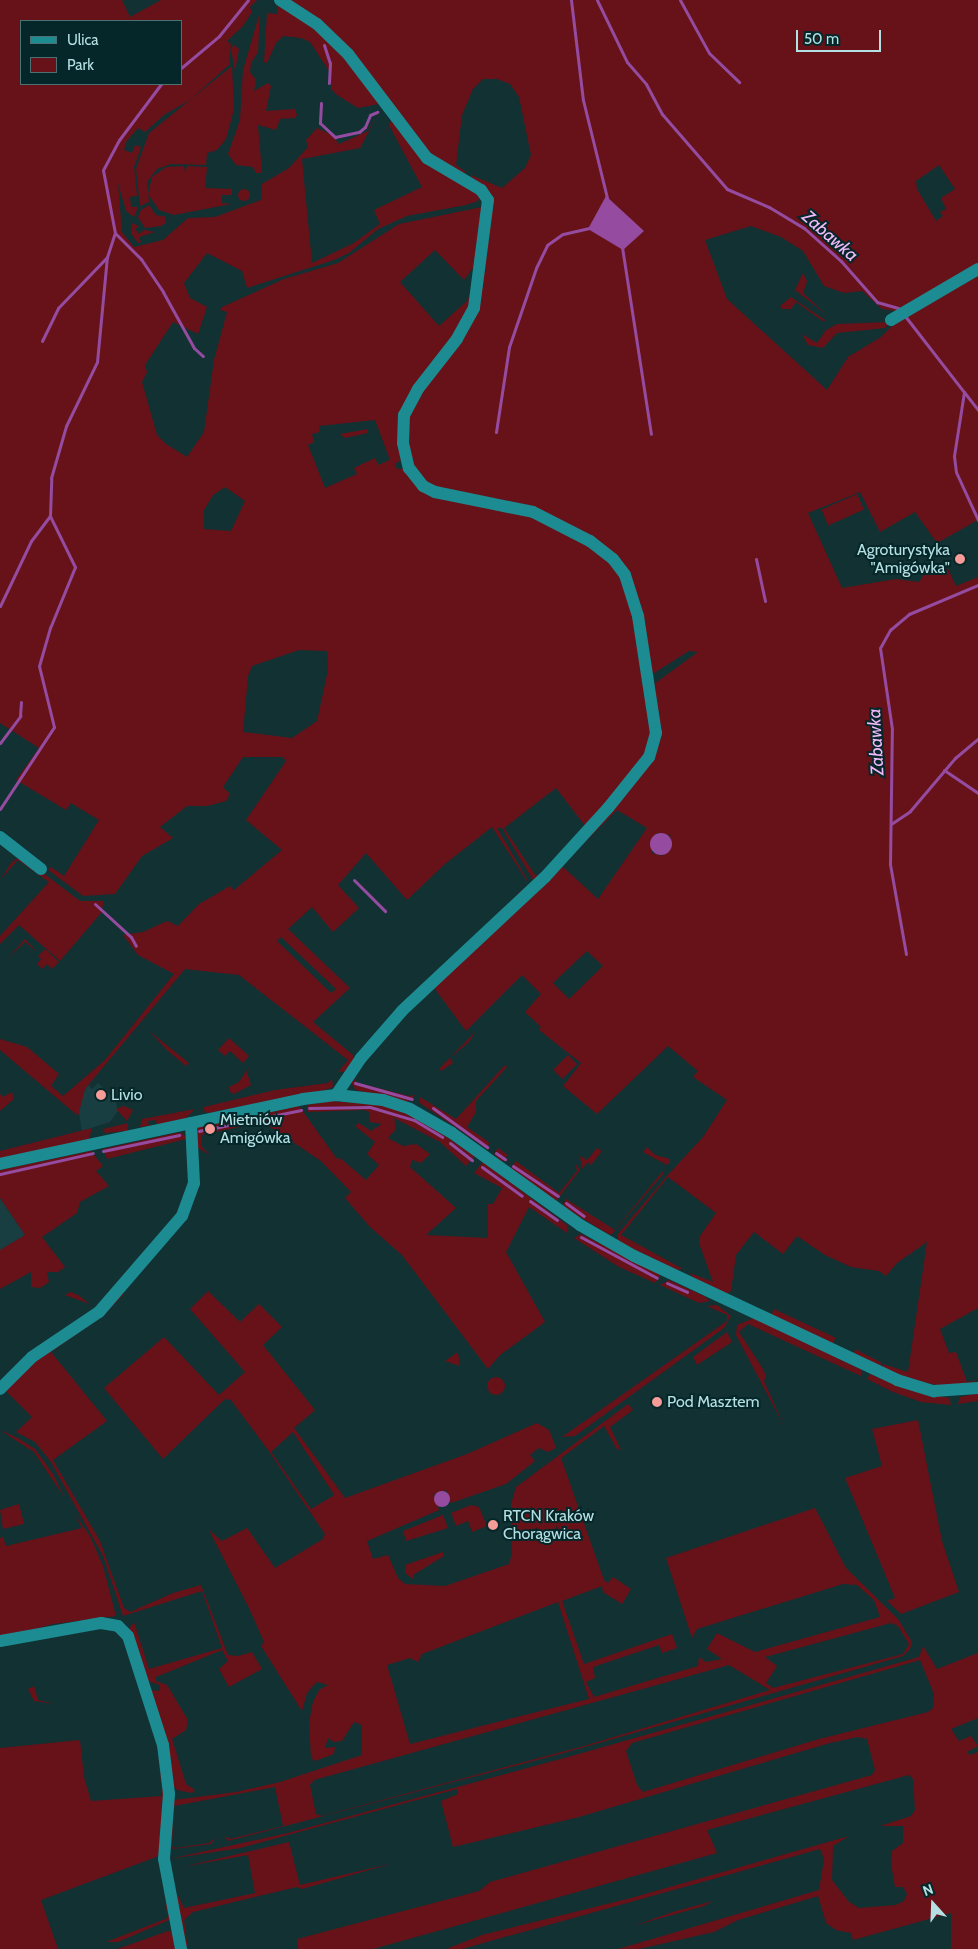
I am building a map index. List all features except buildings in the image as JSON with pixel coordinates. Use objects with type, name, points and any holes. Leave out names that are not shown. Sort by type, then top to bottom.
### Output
[{"type":"street","points":[[280,0],[317,24],[338,43],[426,158],[482,190],[488,200],[474,308],[462,331],[418,389],[404,415],[403,443],[409,468],[423,486],[435,492],[532,512],[590,541],[613,558],[625,575],[638,616],[656,733],[649,757],[603,814],[545,877],[402,1011],[361,1058],[336,1095]]},
{"type":"street","points":[[897,315],[978,269]]},
{"type":"street","points":[[0,837],[41,869]]},
{"type":"street","points":[[0,1164],[303,1099],[336,1095],[383,1100],[420,1114],[602,1239],[896,1380],[934,1391],[978,1388]]},
{"type":"street","points":[[0,1389],[32,1357],[99,1312],[182,1216],[194,1183],[191,1123]]},
{"type":"street","points":[[0,1641],[101,1623],[118,1626],[128,1636],[163,1745],[169,1794],[164,1859],[181,1949]]},
{"type":"shaded area","points":[[606,196],[644,231],[623,250],[588,229]]},
{"type":"shaded area","points":[[661,833],[669,836],[672,844],[669,852],[661,855],[653,852],[650,844],[653,836]]},
{"type":"shaded area","points":[[98,1083],[115,1100],[118,1111],[110,1122],[82,1131],[78,1107],[81,1096],[88,1085],[92,1089]]},
{"type":"shaded area","points":[[0,1198],[25,1235],[0,1250]]},
{"type":"shaded area","points":[[442,1491],[448,1493],[450,1499],[448,1505],[442,1507],[436,1505],[434,1499],[436,1493]]},
{"type":"green space","points":[[0,0],[122,0],[130,17],[161,0],[257,0],[250,7],[252,12],[243,26],[227,41],[231,44],[229,65],[190,100],[164,115],[145,132],[138,128],[126,142],[124,150],[132,153],[135,145],[141,147],[134,167],[137,196],[130,197],[131,207],[138,207],[134,217],[126,211],[118,183],[122,232],[134,247],[163,240],[188,218],[215,217],[261,200],[262,184],[289,168],[308,147],[306,140],[317,128],[332,135],[339,144],[368,131],[378,114],[360,148],[302,159],[312,263],[354,243],[380,224],[374,210],[422,187],[389,125],[371,156],[392,119],[431,166],[480,195],[478,201],[466,205],[407,216],[378,229],[349,253],[334,260],[247,288],[242,271],[207,253],[184,283],[190,298],[207,307],[198,334],[173,322],[145,365],[147,372],[142,382],[157,435],[166,444],[187,457],[204,432],[214,360],[227,312],[220,310],[222,307],[284,279],[338,263],[399,224],[482,207],[485,214],[475,265],[464,280],[435,250],[400,282],[439,326],[468,300],[471,288],[472,295],[462,328],[409,398],[401,419],[402,459],[395,464],[397,469],[405,469],[413,482],[433,495],[509,507],[549,522],[593,546],[620,570],[624,569],[609,550],[550,516],[509,501],[451,494],[428,485],[412,465],[408,452],[406,428],[412,404],[464,335],[477,305],[493,204],[486,190],[471,180],[471,175],[502,188],[525,168],[531,155],[519,97],[510,84],[497,79],[483,79],[473,89],[462,115],[456,165],[466,172],[460,176],[427,155],[362,66],[336,37],[284,0],[978,0],[978,520],[937,543],[915,512],[880,532],[860,492],[808,513],[842,588],[896,579],[919,582],[927,570],[948,569],[956,586],[978,577],[978,1308],[940,1329],[949,1353],[956,1352],[967,1382],[978,1380],[968,1384],[941,1386],[906,1378],[882,1367],[883,1364],[908,1372],[927,1242],[897,1263],[886,1276],[879,1271],[851,1267],[825,1255],[797,1236],[783,1254],[754,1232],[736,1255],[731,1291],[726,1294],[693,1279],[690,1273],[713,1282],[699,1243],[700,1236],[716,1213],[668,1177],[621,1235],[683,1269],[676,1270],[617,1241],[618,1234],[703,1137],[727,1100],[693,1077],[698,1071],[668,1046],[597,1114],[563,1086],[581,1063],[539,1030],[541,1027],[525,1012],[541,994],[522,975],[466,1031],[432,985],[556,869],[563,867],[598,899],[647,828],[617,810],[586,841],[586,838],[656,750],[659,735],[654,684],[698,652],[689,651],[651,675],[643,628],[638,630],[653,730],[652,745],[613,799],[548,870],[586,827],[556,788],[504,828],[535,875],[538,875],[535,883],[502,828],[497,828],[527,879],[529,888],[522,894],[517,894],[528,886],[527,881],[492,827],[445,864],[407,900],[366,853],[338,885],[359,908],[333,932],[312,907],[288,929],[350,988],[313,1022],[353,1055],[354,1064],[347,1071],[338,1072],[348,1060],[239,975],[185,969],[85,1089],[78,1116],[0,1050],[0,1039],[27,1047],[59,1074],[51,1086],[63,1096],[105,1060],[174,974],[138,955],[123,935],[143,932],[167,921],[178,926],[199,904],[230,886],[234,890],[282,850],[246,820],[286,761],[283,757],[243,757],[223,787],[230,794],[226,801],[207,806],[187,806],[160,827],[173,838],[142,856],[115,894],[83,896],[48,870],[51,867],[64,876],[99,820],[71,803],[66,810],[16,780],[39,748],[0,723]],"holes":[[[939,165],[955,189],[941,198],[946,209],[940,212],[943,216],[936,221],[917,189],[916,181]],[[751,226],[781,237],[803,251],[824,286],[844,293],[862,291],[882,309],[896,311],[898,320],[881,337],[848,357],[827,390],[727,299],[705,240]],[[375,420],[390,460],[378,465],[375,458],[354,468],[357,474],[325,488],[308,445],[314,442],[312,434],[320,432],[319,426]],[[225,487],[245,501],[231,531],[204,529],[204,510],[213,495]],[[299,650],[327,651],[328,670],[317,721],[292,738],[243,732],[248,676],[252,666]],[[657,833],[670,835],[671,843],[662,856],[652,853],[652,838]],[[281,937],[336,989],[331,993],[277,941]],[[587,951],[603,966],[569,999],[553,983]]]},
{"type":"green space","points":[[278,4],[328,37],[379,104],[358,108],[337,95],[331,89],[331,74],[310,42],[301,38],[283,36],[276,43],[267,63],[264,62],[267,13],[277,14]]},
{"type":"green space","points":[[260,12],[258,52],[251,63],[250,72],[256,80],[254,91],[268,83],[271,86],[266,111],[295,109],[297,115],[295,118],[280,119],[276,130],[258,125],[262,173],[256,173],[253,167],[236,165],[228,154],[240,120],[243,70]]},
{"type":"green space","points":[[234,45],[239,49],[235,71],[231,49]]},
{"type":"green space","points":[[232,66],[234,109],[226,139],[217,150],[207,153],[206,165],[171,164],[157,169],[147,182],[149,202],[140,206],[136,169],[149,133]]},
{"type":"green space","points":[[184,166],[185,172],[187,166],[207,167],[205,188],[232,189],[232,195],[222,195],[222,203],[231,204],[174,215],[159,210],[148,194],[152,177],[166,167]]},
{"type":"green space","points":[[244,189],[250,195],[244,201],[238,195]]},
{"type":"green space","points":[[149,205],[156,215],[172,218],[165,217],[166,223],[161,226],[145,228],[138,217],[141,210]]},
{"type":"green space","points":[[132,223],[139,226],[135,229],[139,234],[144,230],[155,232],[139,237],[141,242],[138,243],[131,233]]},
{"type":"green space","points":[[803,273],[807,281],[803,293],[827,315],[795,290]]},
{"type":"green space","points":[[791,297],[825,320],[824,322],[796,302],[791,309],[782,309],[780,306]]},
{"type":"green space","points":[[891,322],[885,328],[837,333],[823,348],[808,345],[802,334],[817,343],[826,330],[837,324]]},
{"type":"green space","points":[[368,429],[368,433],[345,438],[340,434]]},
{"type":"green space","points":[[857,494],[864,510],[828,525],[821,510]]},
{"type":"green space","points":[[21,856],[80,901],[104,901],[101,913],[60,961],[19,925],[0,944],[0,936],[49,882],[18,860],[0,880],[12,862]]},
{"type":"green space","points":[[25,939],[38,953],[25,942],[7,959]]},
{"type":"green space","points":[[45,949],[59,962],[52,969],[47,964],[42,969],[37,964],[41,959],[38,956]]},
{"type":"green space","points":[[149,1031],[189,1063],[186,1066]]},
{"type":"green space","points":[[476,1031],[469,1042],[450,1058],[453,1063],[441,1071],[439,1069]]},
{"type":"green space","points":[[229,1038],[249,1056],[243,1063],[230,1051],[225,1056],[218,1050]]},
{"type":"green space","points":[[568,1055],[577,1064],[562,1079],[553,1070]]},
{"type":"green space","points":[[505,1065],[507,1067],[476,1101],[476,1112],[467,1127],[490,1143],[486,1148],[420,1103],[420,1097],[456,1119]]},
{"type":"green space","points":[[249,1067],[247,1072],[251,1085],[234,1094],[230,1092],[230,1087],[225,1089],[239,1082]]},
{"type":"green space","points":[[356,1078],[355,1082],[409,1096],[416,1095],[407,1102],[356,1090],[351,1083]]},
{"type":"green space","points":[[332,1079],[333,1087],[325,1090],[208,1113],[204,1111],[204,1107],[275,1090],[328,1083]]},
{"type":"green space","points":[[12,1092],[14,1099],[0,1111],[0,1094],[3,1097]]},
{"type":"green space","points":[[331,1101],[383,1105],[418,1118],[475,1156],[466,1166],[440,1142],[394,1118],[396,1129],[388,1138],[403,1146],[416,1144],[430,1154],[421,1163],[412,1160],[410,1167],[456,1208],[426,1235],[488,1238],[488,1204],[493,1204],[502,1188],[474,1173],[483,1162],[567,1225],[567,1233],[529,1207],[506,1252],[545,1322],[500,1355],[488,1369],[402,1255],[370,1227],[345,1198],[351,1192],[321,1161],[263,1122],[202,1135],[201,1146],[210,1155],[198,1148],[195,1132],[198,1127],[206,1125],[208,1131],[214,1130],[213,1124],[299,1106],[337,1159],[340,1158],[366,1180],[379,1165],[367,1154],[375,1142],[355,1126],[359,1123],[371,1131],[382,1124],[370,1122],[369,1112],[364,1110],[308,1112],[307,1105]]},
{"type":"green space","points":[[124,1106],[133,1110],[127,1121],[116,1109]]},
{"type":"green space","points":[[195,1109],[186,1118],[157,1125],[156,1120],[148,1121],[149,1126],[140,1127],[142,1119]]},
{"type":"green space","points":[[128,1123],[127,1131],[105,1133],[103,1129]]},
{"type":"green space","points":[[92,1128],[89,1139],[0,1159],[0,1151]]},
{"type":"green space","points":[[182,1133],[189,1141],[188,1174],[191,1179],[190,1189],[188,1198],[176,1219],[154,1245],[179,1211],[189,1193],[186,1139],[107,1159],[103,1149]]},
{"type":"green space","points":[[647,1147],[655,1155],[670,1159],[670,1162],[667,1165],[643,1152]]},
{"type":"green space","points":[[498,1148],[508,1155],[502,1162],[494,1154]]},
{"type":"green space","points":[[597,1148],[602,1151],[591,1165],[588,1162],[582,1169],[580,1156],[587,1160]]},
{"type":"green space","points":[[91,1151],[103,1166],[96,1171],[109,1186],[80,1202],[77,1213],[42,1237],[65,1267],[58,1272],[47,1272],[49,1282],[40,1288],[31,1287],[31,1272],[0,1289],[0,1250],[25,1235],[0,1198],[0,1170]]},
{"type":"green space","points":[[516,1161],[559,1193],[577,1171],[575,1163],[580,1170],[556,1201],[510,1169]]},
{"type":"green space","points":[[662,1172],[664,1173],[612,1234],[610,1235],[562,1206],[566,1199],[615,1230]]},
{"type":"green space","points":[[581,1234],[660,1274],[659,1278],[655,1283],[619,1267],[574,1238]]},
{"type":"green space","points":[[669,1280],[704,1296],[710,1301],[699,1303],[660,1285]]},
{"type":"green space","points":[[208,1291],[240,1322],[259,1304],[282,1327],[263,1345],[315,1410],[294,1428],[345,1498],[467,1454],[537,1423],[549,1430],[556,1448],[548,1452],[539,1448],[530,1455],[535,1461],[506,1484],[451,1503],[446,1490],[434,1494],[439,1510],[367,1541],[373,1559],[388,1555],[398,1578],[405,1584],[445,1586],[509,1564],[512,1554],[511,1504],[516,1487],[628,1404],[633,1410],[610,1427],[621,1450],[617,1449],[604,1426],[561,1458],[604,1580],[608,1583],[613,1577],[631,1589],[622,1604],[603,1592],[602,1586],[562,1601],[584,1664],[672,1634],[677,1648],[662,1653],[659,1645],[593,1667],[595,1678],[586,1682],[594,1697],[698,1666],[699,1657],[706,1662],[722,1659],[707,1649],[717,1633],[755,1652],[880,1617],[874,1600],[857,1585],[843,1584],[697,1629],[692,1638],[666,1558],[815,1508],[846,1568],[898,1619],[912,1642],[910,1649],[903,1656],[564,1753],[228,1841],[224,1836],[230,1839],[283,1826],[275,1787],[174,1806],[172,1846],[175,1848],[209,1843],[216,1837],[211,1844],[173,1849],[170,1847],[169,1834],[174,1800],[236,1792],[280,1782],[362,1755],[362,1725],[354,1722],[342,1741],[334,1742],[328,1738],[325,1748],[335,1747],[334,1754],[315,1761],[311,1758],[309,1722],[313,1702],[319,1690],[328,1685],[317,1682],[307,1693],[302,1711],[261,1646],[264,1642],[249,1608],[209,1530],[222,1541],[247,1528],[275,1568],[323,1539],[325,1534],[268,1450],[231,1400],[225,1399],[163,1459],[104,1388],[164,1337],[219,1395],[245,1372],[190,1309]],"holes":[[[293,1432],[333,1493],[333,1496],[311,1509],[271,1452]],[[558,1602],[589,1699],[410,1744],[387,1665],[410,1658],[418,1662],[422,1654]],[[891,1623],[898,1626],[909,1644],[903,1654],[773,1688],[766,1683],[777,1666],[765,1657]],[[729,1665],[770,1690],[584,1746],[322,1816],[316,1814],[310,1785],[314,1780]]]},
{"type":"green space","points":[[70,1292],[78,1295],[90,1304],[65,1295]]},
{"type":"green space","points":[[121,1293],[124,1294],[103,1316],[51,1352],[107,1421],[53,1460],[100,1541],[124,1608],[130,1612],[173,1593],[201,1585],[228,1655],[238,1656],[252,1652],[262,1669],[229,1687],[219,1669],[228,1661],[222,1650],[156,1677],[156,1681],[167,1685],[188,1720],[186,1730],[172,1739],[186,1784],[195,1790],[192,1793],[177,1790],[173,1785],[151,1690],[160,1691],[160,1685],[148,1681],[129,1629],[134,1622],[149,1669],[222,1648],[202,1591],[123,1616],[103,1556],[51,1462],[35,1442],[16,1432],[32,1417],[4,1389],[10,1381]]},
{"type":"green space","points":[[717,1305],[731,1316],[724,1328],[575,1436],[562,1437],[727,1321],[727,1315],[707,1306]]},
{"type":"green space","points":[[774,1309],[836,1338],[833,1344],[771,1315]]},
{"type":"green space","points":[[754,1318],[862,1370],[861,1376],[748,1324],[739,1332],[763,1369],[766,1376],[764,1381],[784,1426],[736,1335],[737,1325]]},
{"type":"green space","points":[[727,1332],[732,1342],[697,1365],[693,1357]]},
{"type":"green space","points":[[855,1349],[882,1363],[880,1366],[854,1354]]},
{"type":"green space","points":[[458,1352],[460,1366],[445,1361]]},
{"type":"green space","points":[[870,1374],[909,1390],[949,1398],[951,1405],[921,1402],[893,1392],[867,1379]]},
{"type":"green space","points":[[496,1377],[502,1380],[505,1386],[502,1392],[496,1395],[490,1392],[487,1386],[490,1380]]},
{"type":"green space","points":[[978,1393],[978,1401],[958,1404],[960,1397]]},
{"type":"green space","points":[[918,1420],[942,1541],[959,1592],[901,1614],[887,1601],[895,1598],[845,1478],[882,1466],[872,1429]]},
{"type":"green space","points":[[0,1430],[18,1438],[35,1449],[53,1474],[64,1497],[34,1452]]},
{"type":"green space","points":[[19,1504],[24,1524],[3,1529],[0,1510]]},
{"type":"green space","points":[[471,1505],[479,1507],[487,1526],[472,1532],[468,1521],[456,1526],[451,1513]]},
{"type":"green space","points":[[74,1513],[90,1536],[103,1566],[116,1616],[53,1624],[0,1639],[0,1538],[3,1537],[6,1546],[82,1528]]},
{"type":"green space","points":[[443,1515],[448,1528],[406,1541],[403,1531]]},
{"type":"green space","points":[[443,1552],[444,1556],[413,1575],[413,1579],[405,1573],[405,1565]]},
{"type":"green space","points":[[923,1646],[937,1669],[978,1653],[978,1718],[951,1729],[959,1741],[971,1736],[978,1746],[967,1752],[970,1755],[978,1752],[978,1949],[951,1949],[951,1913],[853,1940],[851,1933],[836,1930],[826,1923],[818,1896],[738,1920],[714,1932],[639,1949],[618,1949],[819,1890],[824,1859],[820,1849],[462,1949],[446,1949],[482,1935],[631,1898],[849,1836],[833,1846],[832,1880],[849,1902],[859,1908],[896,1905],[904,1901],[907,1894],[903,1887],[895,1887],[891,1864],[892,1851],[903,1843],[903,1826],[880,1826],[911,1816],[915,1810],[913,1779],[909,1775],[707,1830],[717,1853],[373,1949],[298,1949],[297,1939],[479,1891],[490,1882],[872,1775],[875,1770],[867,1739],[858,1737],[830,1743],[579,1817],[453,1847],[441,1801],[458,1794],[457,1789],[240,1848],[169,1859],[288,1833],[575,1755],[919,1657]],"holes":[[[920,1660],[934,1694],[933,1708],[928,1712],[819,1739],[643,1792],[637,1785],[626,1751],[632,1743]]]},
{"type":"green space","points":[[34,1686],[38,1700],[55,1704],[34,1701],[28,1689]]},
{"type":"green space","points":[[80,1740],[84,1777],[91,1801],[162,1796],[160,1769],[164,1779],[159,1856],[41,1900],[58,1949],[0,1949],[0,1748]]},
{"type":"green space","points":[[289,1842],[300,1885],[394,1863],[302,1889],[297,1887],[193,1912],[184,1920],[188,1949],[184,1949],[175,1897],[178,1895],[184,1908],[255,1893],[248,1855],[182,1867]]},
{"type":"green space","points":[[165,1900],[170,1900],[169,1920],[118,1942],[106,1942],[168,1918]]},
{"type":"green space","points":[[713,1901],[704,1906],[633,1926],[673,1912]]},
{"type":"green space","points":[[168,1931],[176,1932],[178,1949],[117,1949]]},
{"type":"waterway","points":[[182,67],[219,36],[248,0]]},
{"type":"waterway","points":[[571,0],[583,100],[607,198]]},
{"type":"waterway","name":"Zabawka","points":[[597,0],[627,62],[646,84],[662,114],[727,189],[769,207],[804,228],[841,261],[877,302],[898,308],[901,311]]},
{"type":"waterway","points":[[680,0],[709,53],[739,82]]},
{"type":"waterway","points":[[324,45],[330,63],[329,83]]},
{"type":"waterway","points":[[0,606],[31,541],[50,516],[51,478],[66,426],[97,362],[107,257],[115,233],[103,170],[119,140],[160,85]]},
{"type":"waterway","points":[[321,103],[320,123],[335,137],[359,132],[365,127],[370,115],[377,112]]},
{"type":"waterway","points":[[496,432],[509,347],[536,268],[547,245],[563,234],[590,228]]},
{"type":"waterway","points":[[115,233],[141,259],[163,292],[194,348],[203,356]]},
{"type":"waterway","points":[[622,247],[651,434]]},
{"type":"waterway","points":[[42,341],[58,308],[107,257]]},
{"type":"waterway","name":"Zabawka","points":[[905,316],[964,392],[954,456],[956,472],[978,520]]},
{"type":"waterway","points":[[964,392],[978,410]]},
{"type":"waterway","points":[[0,809],[54,727],[39,666],[50,628],[75,567],[50,516]]},
{"type":"waterway","points":[[756,559],[765,601]]},
{"type":"waterway","name":"Zabawka","points":[[906,954],[890,864],[892,729],[880,648],[890,630],[909,614],[978,585]]},
{"type":"waterway","points":[[0,743],[20,716],[21,702]]},
{"type":"waterway","points":[[891,824],[910,811],[955,758],[978,739]]},
{"type":"waterway","points":[[944,770],[978,793]]},
{"type":"waterway","points":[[354,880],[385,911]]},
{"type":"waterway","points":[[95,904],[131,937],[136,946]]},
{"type":"waterway","points":[[355,1083],[412,1099]]},
{"type":"waterway","points":[[309,1108],[370,1107],[414,1120],[442,1137]]},
{"type":"waterway","points":[[433,1108],[487,1147]]},
{"type":"waterway","points":[[214,1128],[301,1110]]},
{"type":"waterway","points":[[199,1131],[207,1129]]},
{"type":"waterway","points":[[103,1151],[179,1135]]},
{"type":"waterway","points":[[450,1143],[472,1160]]},
{"type":"waterway","points":[[0,1174],[93,1153]]},
{"type":"waterway","points":[[496,1153],[505,1159]]},
{"type":"waterway","points":[[513,1166],[558,1196]]},
{"type":"waterway","points":[[482,1167],[522,1196]]},
{"type":"waterway","points":[[530,1201],[557,1220]]},
{"type":"waterway","points":[[566,1203],[584,1216]]},
{"type":"waterway","points":[[581,1237],[657,1278]]},
{"type":"waterway","points":[[667,1283],[687,1292]]},
{"type":"place","name":"Agroturystyka \"Amigówka\"","points":[[960,559]]},
{"type":"place","name":"Livio","points":[[101,1095]]},
{"type":"place","name":"Mietniów Amigówka","points":[[210,1129]]},
{"type":"place","name":"Pod Masztem","points":[[657,1402]]},
{"type":"place","name":"RTCN Kraków Chorągwica","points":[[493,1525]]}]
